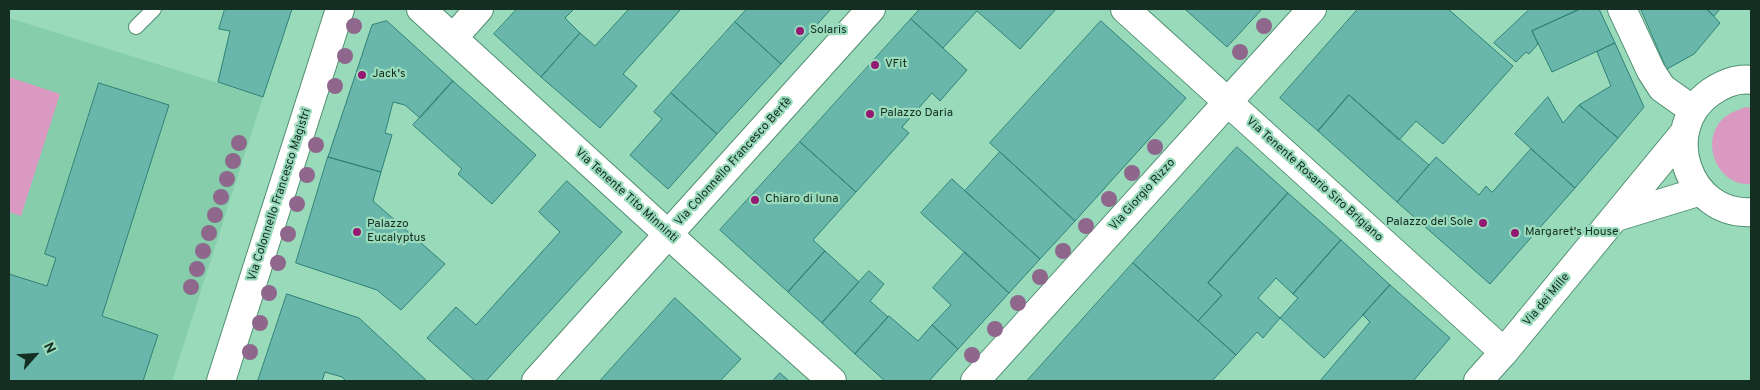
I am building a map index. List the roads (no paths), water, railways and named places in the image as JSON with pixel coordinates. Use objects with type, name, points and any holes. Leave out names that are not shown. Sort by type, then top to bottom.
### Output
[{"type":"street","name":"Via Colonnello Francesco Magistri","points":[[221,381],[340,9]]},
{"type":"street","name":"Via Tenente Tito Minninti","points":[[421,9],[832,381]]},
{"type":"street","points":[[453,38],[479,9]]},
{"type":"street","name":"Via Colonnello Francesco Bertè","points":[[536,381],[871,9]]},
{"type":"street","name":"Via Tenente Rosario Siro Brigiano","points":[[1125,9],[1504,352]]},
{"type":"street","name":"Via Giorgio Rizzo","points":[[975,381],[1312,9]]},
{"type":"street","points":[[1622,9],[1651,72],[1689,122],[1683,154],[1689,174],[1701,191],[1714,202],[1730,209],[1751,212]]},
{"type":"street","name":"Via dei Mille","points":[[1478,381],[1616,217],[1689,122],[1703,97],[1717,88],[1750,75]]},
{"type":"street","points":[[1616,217],[1701,191]]},
{"type":"lane","points":[[136,28],[154,9]]},
{"type":"place","name":"Solaris","points":[[800,31]]},
{"type":"place","name":"VFit","points":[[875,65]]},
{"type":"place","name":"Jack's","points":[[362,75]]},
{"type":"place","name":"Palazzo Daria","points":[[870,114]]},
{"type":"place","name":"Chiaro di luna","points":[[755,200]]},
{"type":"place","name":"Palazzo del Sole","points":[[1483,223]]},
{"type":"place","name":"Palazzo Eucalyptus","points":[[357,232]]},
{"type":"place","name":"Margaret's House","points":[[1515,233]]}]
